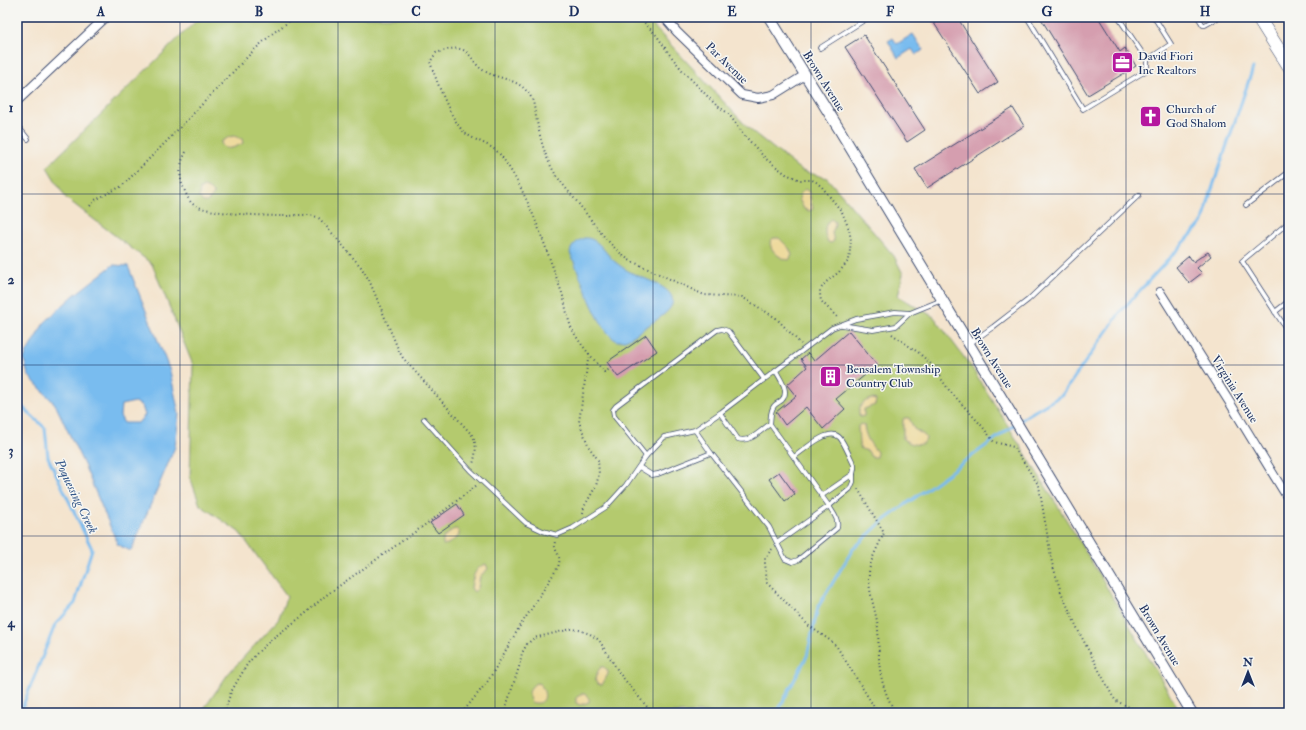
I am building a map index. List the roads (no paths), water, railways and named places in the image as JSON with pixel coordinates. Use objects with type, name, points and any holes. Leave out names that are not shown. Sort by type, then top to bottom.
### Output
[{"type":"main road","points":[[1258,17],[1289,66]]},
{"type":"street","points":[[17,100],[105,17]]},
{"type":"street","name":"Par Avenue","points":[[664,17],[677,32],[742,95],[758,98],[772,95],[805,75]]},
{"type":"street","name":"Brown Avenue","points":[[769,17],[839,129],[1192,713]]},
{"type":"street","name":"Virginia Avenue","points":[[1160,292],[1230,402],[1289,500]]},
{"type":"lane","points":[[820,48],[869,17]]},
{"type":"lane","points":[[1026,17],[1083,109],[1147,70],[1147,60],[1118,17]]},
{"type":"lane","points":[[1147,60],[1170,44],[1154,17]]},
{"type":"lane","points":[[1198,17],[1203,25],[1216,18]]},
{"type":"lane","points":[[17,125],[28,139]]},
{"type":"lane","points":[[1246,205],[1289,172]]},
{"type":"lane","points":[[968,344],[1028,300],[1139,195]]},
{"type":"lane","points":[[1289,222],[1242,261],[1289,333]]},
{"type":"lane","points":[[842,325],[873,330],[896,326],[910,313],[942,300]]},
{"type":"lane","points":[[1275,312],[1289,301]]},
{"type":"lane","points":[[424,419],[470,470],[526,523],[543,531],[557,535],[573,528],[606,507],[626,485],[646,456],[664,437],[695,430],[720,413],[832,328],[856,319],[895,312],[910,313]]},
{"type":"lane","points":[[646,456],[614,416],[616,406],[717,330],[722,329],[728,331],[764,379]]},
{"type":"lane","points":[[695,430],[711,453],[769,527],[785,560],[792,562],[798,560],[837,528],[838,523],[837,518],[829,506],[770,424],[771,412],[774,406],[782,400],[786,394],[785,388],[776,371]]},
{"type":"lane","points":[[720,413],[738,439],[743,441],[749,440],[770,424]]},
{"type":"lane","points":[[777,543],[829,506],[850,489],[853,482],[854,465],[839,437],[833,434],[826,434],[794,457]]},
{"type":"lane","points":[[639,467],[652,475],[658,474],[711,453]]},
{"type":"lane","points":[[821,496],[853,474]]},
{"type":"water","points":[[913,34],[923,50],[916,55],[912,49],[898,58],[888,41],[893,38],[897,44]]},
{"type":"water","points":[[584,238],[589,238],[601,246],[614,261],[625,269],[667,290],[673,301],[668,311],[626,340],[617,341],[610,335],[596,314],[570,253],[573,246]]},
{"type":"water","points":[[113,265],[128,266],[170,371],[179,414],[175,447],[131,551],[118,545],[85,467],[55,404],[28,375],[24,359],[44,323],[73,296]],"holes":[[[135,402],[142,406],[145,415],[138,423],[124,423],[120,416],[121,405]]]},
{"type":"waterway","points":[[777,713],[807,656],[818,607],[853,549],[883,521],[1028,415],[1062,395],[1121,311],[1203,222],[1211,192],[1253,68]]},
{"type":"waterway","name":"Poquessing Creek","points":[[17,402],[45,428],[48,457],[92,549],[75,603],[55,625],[20,713]]},
{"type":"place","name":"David Fiori Inc Realtors","points":[[1122,63]]},
{"type":"place","name":"Church of God Shalom","points":[[1150,116]]},
{"type":"place","name":"Bensalem Township Country Club","points":[[831,376]]}]
